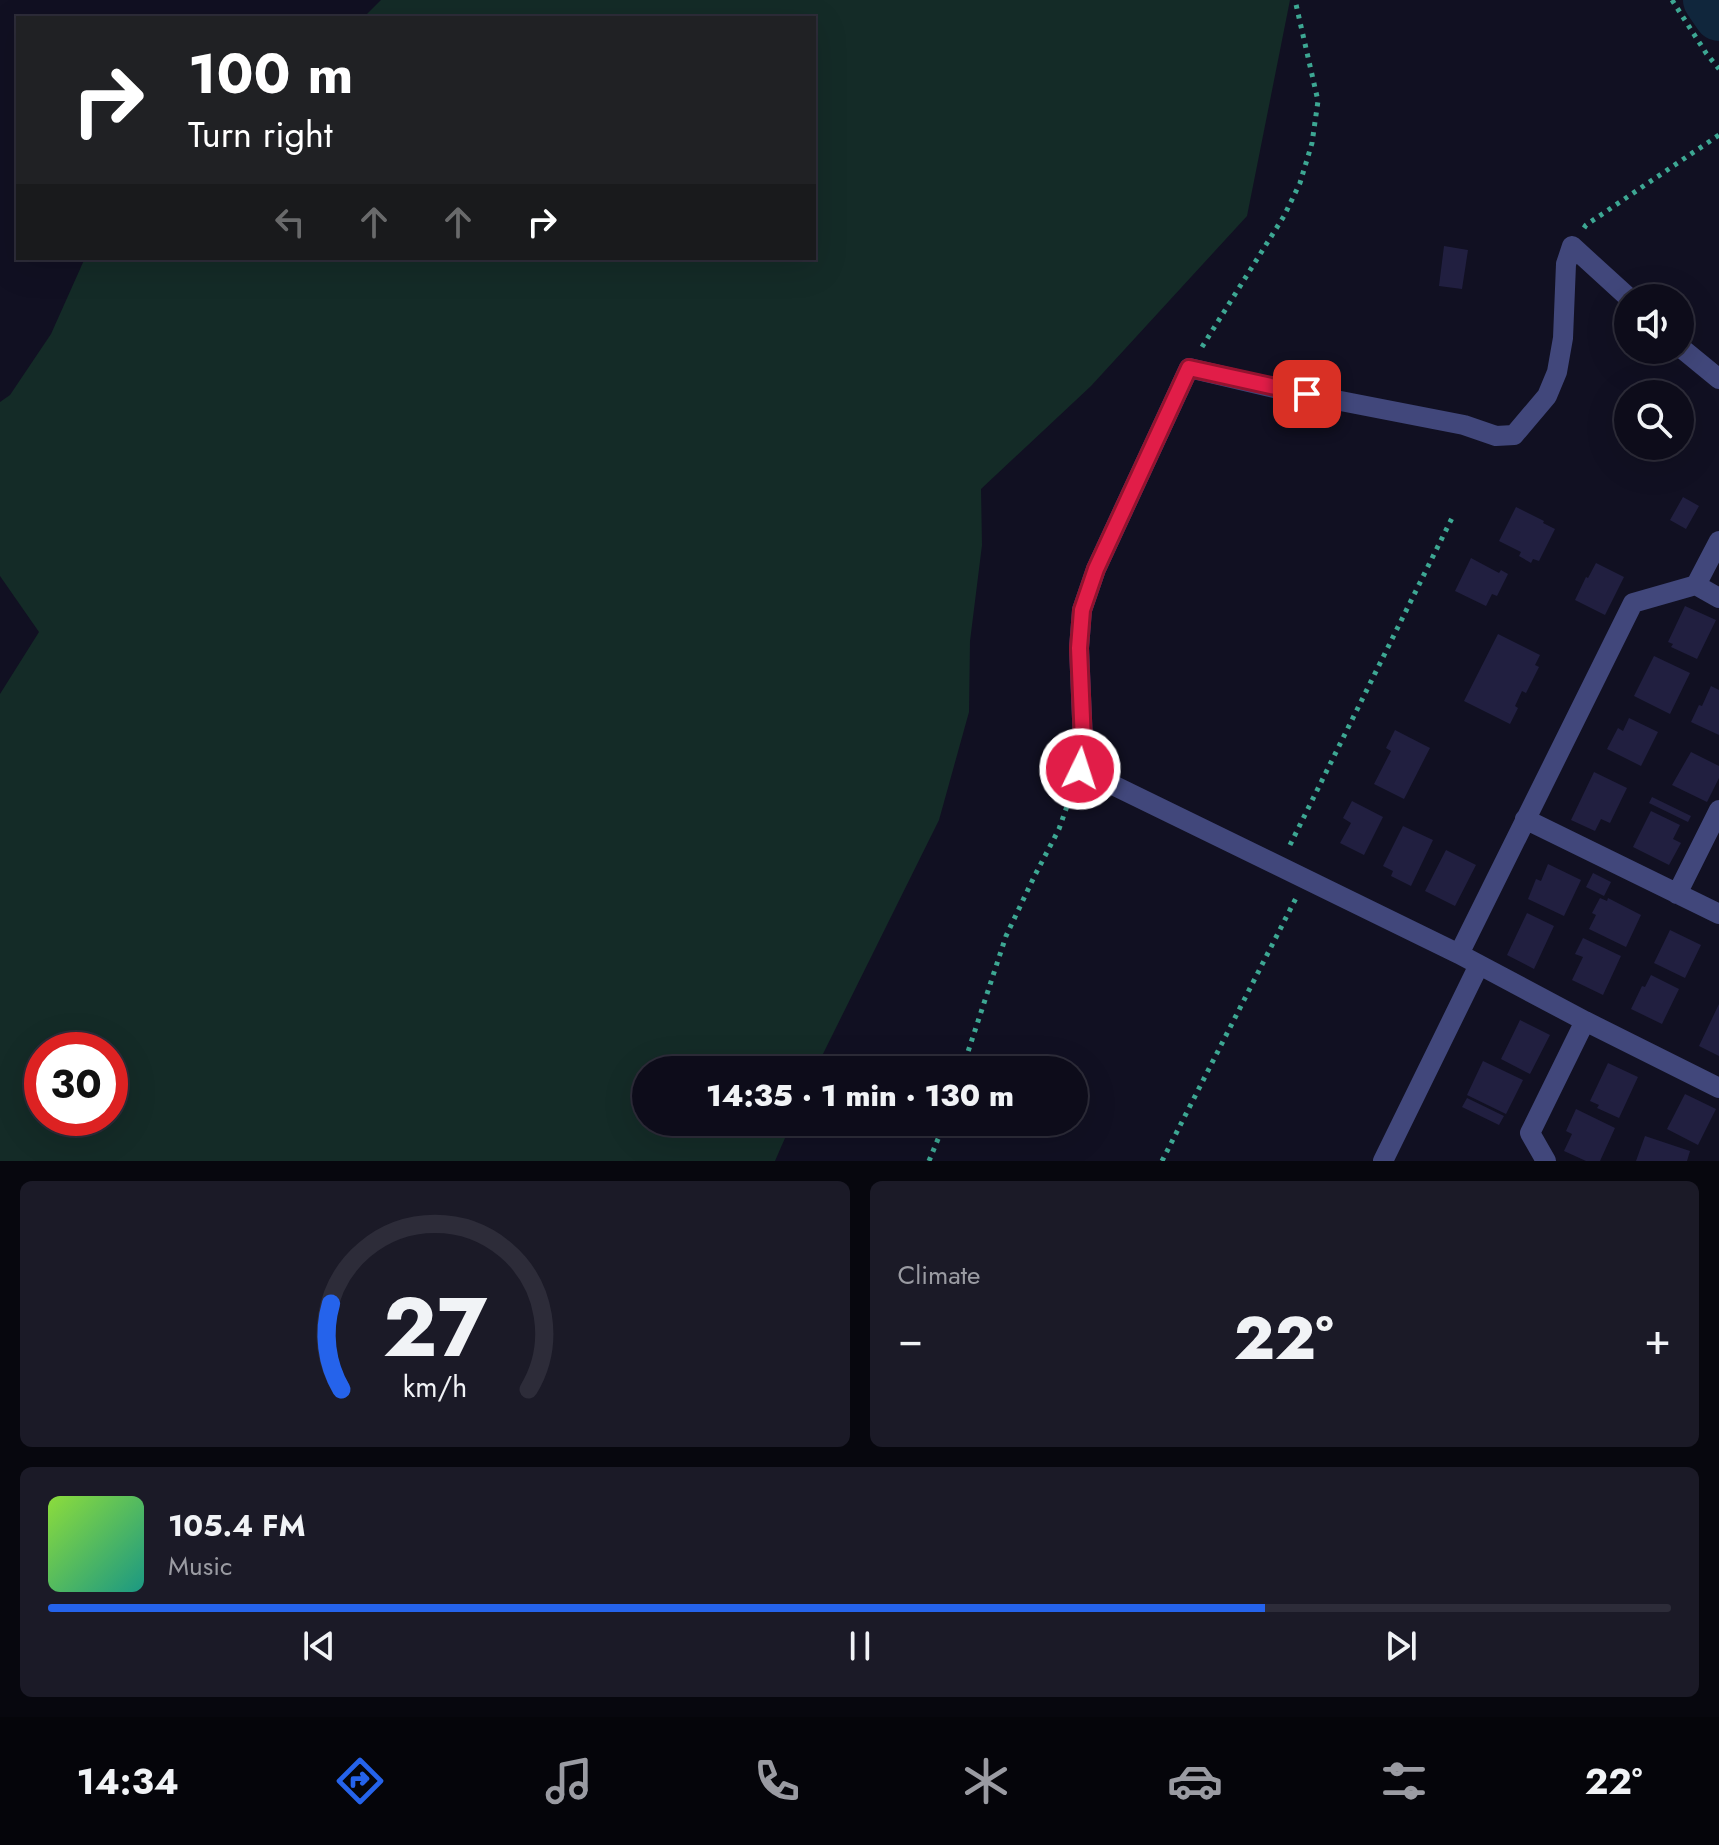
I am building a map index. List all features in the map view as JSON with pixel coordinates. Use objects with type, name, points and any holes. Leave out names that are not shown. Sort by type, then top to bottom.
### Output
[{"type":"street","points":[[1614,284],[1572,246],[1566,264],[1563,338],[1557,372],[1547,396],[1514,435],[1496,436],[1464,425],[1189,368],[1096,569],[1082,610],[1079,648],[1083,742],[1080,769],[1459,954],[1719,1088]]},
{"type":"street","points":[[1694,358],[1719,379]]},
{"type":"street","points":[[1696,585],[1719,541]]},
{"type":"street","points":[[1459,954],[1633,603],[1696,585],[1719,598]]},
{"type":"street","points":[[1677,894],[1719,810]]},
{"type":"street","points":[[1525,819],[1719,914]]},
{"type":"street","points":[[1383,1161],[1479,965]]},
{"type":"street","points":[[1546,1161],[1530,1133],[1585,1021]]},
{"type":"path","points":[[1189,368],[1284,216],[1300,183],[1312,143],[1318,101],[1295,0]]},
{"type":"path","points":[[1672,0],[1719,69]]},
{"type":"path","points":[[1572,246],[1586,225],[1719,135]]},
{"type":"path","points":[[1279,867],[1453,516]]},
{"type":"path","points":[[967,1056],[1006,936],[1059,829],[1080,769]]},
{"type":"path","points":[[1162,1161],[1305,879]]},
{"type":"path","points":[[929,1161],[939,1136]]},
{"type":"green space","points":[[381,0],[1290,0],[1247,216],[1091,386],[981,489],[982,545],[970,641],[969,712],[939,820],[822,1056],[632,1056],[632,1136],[786,1136],[775,1161],[0,1161],[0,694],[39,632],[0,576],[0,402],[10,395],[51,334],[84,260],[816,260],[816,16],[365,16]]},
{"type":"building","points":[[1444,246],[1468,250],[1462,289],[1439,286]]},
{"type":"building","points":[[1683,497],[1699,506],[1686,529],[1670,520]]},
{"type":"building","points":[[1516,507],[1555,529],[1539,561],[1533,559],[1531,563],[1519,556],[1521,552],[1499,541]]},
{"type":"building","points":[[1471,558],[1499,573],[1501,570],[1508,574],[1497,596],[1492,594],[1486,606],[1455,591]]},
{"type":"building","points":[[1596,563],[1624,577],[1605,615],[1575,600]]},
{"type":"building","points":[[1685,606],[1716,620],[1697,659],[1671,647],[1673,644],[1668,642]]},
{"type":"building","points":[[1498,634],[1540,655],[1535,665],[1539,667],[1526,693],[1522,691],[1510,724],[1464,701]]},
{"type":"building","points":[[1654,656],[1690,673],[1670,714],[1634,696]]},
{"type":"building","points":[[1711,686],[1719,690],[1719,735],[1691,722]]},
{"type":"building","points":[[1629,718],[1658,732],[1641,766],[1607,749],[1618,728],[1623,731]]},
{"type":"building","points":[[1395,730],[1430,748],[1404,799],[1374,784],[1391,751],[1386,748]]},
{"type":"building","points":[[1691,752],[1719,766],[1719,778],[1707,802],[1672,785]]},
{"type":"building","points":[[1594,772],[1627,788],[1610,823],[1601,819],[1595,831],[1571,820]]},
{"type":"building","points":[[1652,797],[1691,816],[1688,822],[1649,803]]},
{"type":"building","points":[[1352,801],[1383,817],[1364,855],[1340,843],[1351,823],[1343,818]]},
{"type":"building","points":[[1651,811],[1680,825],[1673,839],[1681,843],[1669,865],[1633,847]]},
{"type":"building","points":[[1403,826],[1433,840],[1411,886],[1391,876],[1393,871],[1383,866]]},
{"type":"building","points":[[1446,850],[1476,865],[1455,906],[1425,891]]},
{"type":"building","points":[[1548,864],[1581,880],[1564,916],[1528,899],[1536,879],[1541,881]]},
{"type":"building","points":[[1593,873],[1611,882],[1604,896],[1586,887]]},
{"type":"building","points":[[1600,898],[1607,901],[1608,898],[1641,915],[1626,947],[1589,929],[1596,915],[1592,913]]},
{"type":"building","points":[[1527,913],[1554,926],[1534,969],[1507,955]]},
{"type":"building","points":[[1670,930],[1701,945],[1685,978],[1654,963]]},
{"type":"building","points":[[1583,938],[1621,956],[1603,995],[1572,980],[1583,957],[1575,954]]},
{"type":"building","points":[[1651,975],[1679,989],[1662,1024],[1631,1009]]},
{"type":"building","points":[[1719,1004],[1719,1056],[1699,1046]]},
{"type":"building","points":[[1520,1020],[1550,1035],[1530,1074],[1501,1059]]},
{"type":"building","points":[[1483,1061],[1523,1080],[1506,1114],[1467,1095]]},
{"type":"building","points":[[1608,1063],[1638,1077],[1619,1118],[1597,1108],[1599,1105],[1590,1101]]},
{"type":"building","points":[[1685,1094],[1716,1109],[1698,1145],[1667,1129]]},
{"type":"building","points":[[1467,1098],[1504,1116],[1499,1125],[1462,1107]]},
{"type":"building","points":[[1576,1109],[1615,1128],[1600,1161],[1586,1161],[1564,1151],[1572,1134],[1566,1131]]},
{"type":"building","points":[[1645,1136],[1690,1151],[1687,1161],[1636,1161]]},
{"type":"waterway","points":[[1708,0],[1719,16]]},
{"type":"route","points":[[1080,769],[1083,742],[1079,648],[1082,610],[1096,569],[1189,368],[1307,394]]}]
